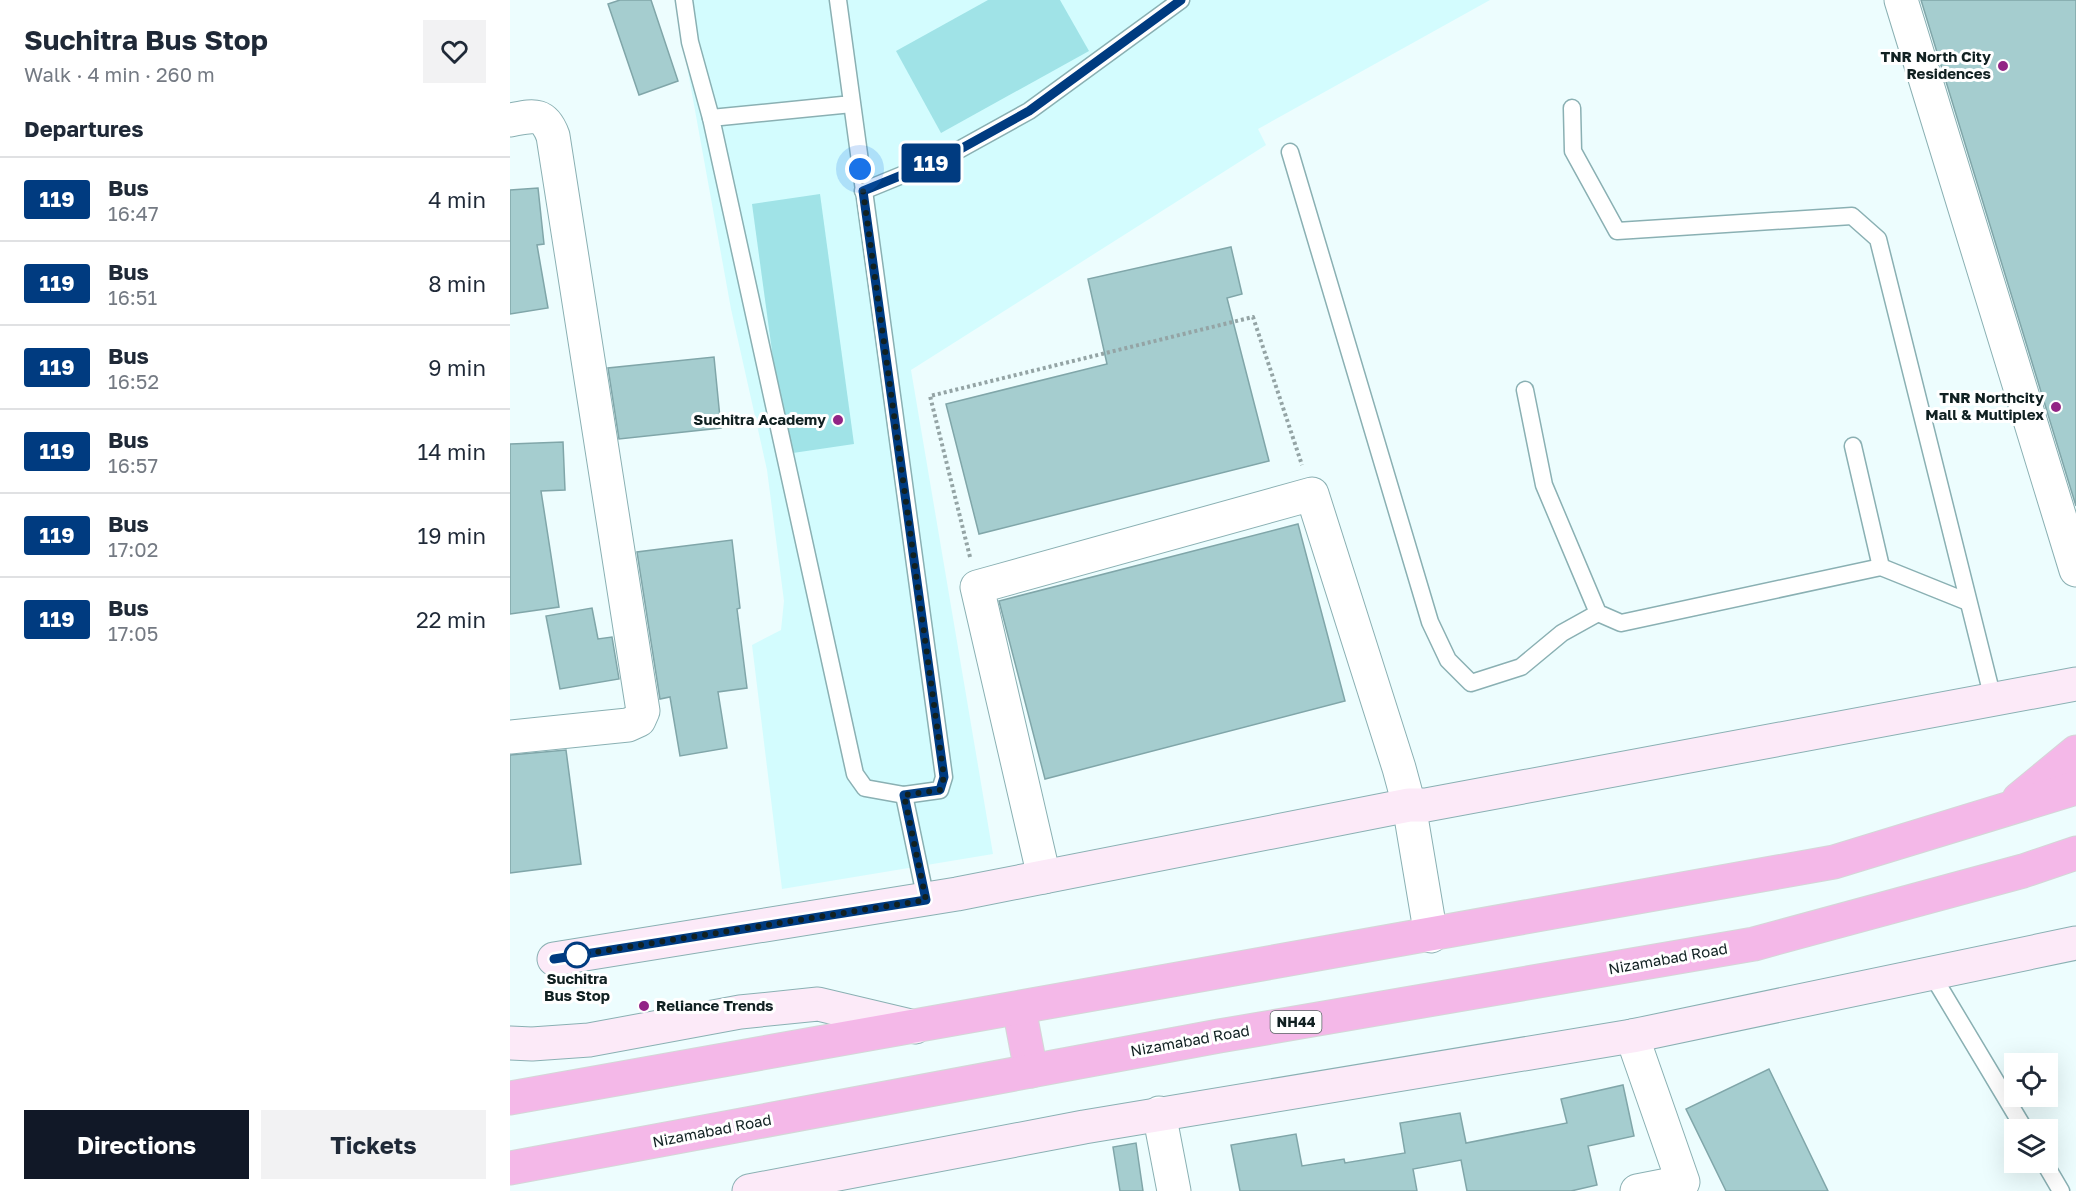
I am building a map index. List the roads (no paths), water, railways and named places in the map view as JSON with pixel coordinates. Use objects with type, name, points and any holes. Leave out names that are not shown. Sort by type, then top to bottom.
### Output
[{"type":"highway","points":[[2006,810],[2076,752]]},
{"type":"highway","points":[[510,1098],[1431,936],[1834,862],[2076,788]]},
{"type":"highway","name":"Nizamabad Road","points":[[510,1168],[1219,1036],[1754,944],[2012,874],[2076,853]]},
{"type":"highway","points":[[1019,1008],[1031,1071]]},
{"type":"main road","points":[[554,959],[926,900],[1409,805],[1426,805],[2076,684]]},
{"type":"main road","points":[[748,1191],[791,1187],[1159,1113],[1632,1036],[2076,943]]},
{"type":"main road","points":[[510,1042],[532,1044],[589,1040],[740,1012],[818,1004],[915,1027]]},
{"type":"street","points":[[1900,0],[2076,570]]},
{"type":"street","points":[[510,120],[534,116],[543,119],[549,125],[553,136],[643,711],[639,720],[628,725],[510,738]]},
{"type":"street","points":[[1044,877],[977,587],[1312,494],[1409,805],[1431,936]]},
{"type":"street","points":[[1632,1036],[1685,1187],[1637,1191]]},
{"type":"street","points":[[1159,1113],[1174,1191]]},
{"type":"lane","points":[[684,0],[690,42],[711,118],[855,774],[865,788],[904,795],[940,790],[944,777],[838,0]]},
{"type":"lane","points":[[863,191],[946,157],[1029,111],[1181,0]]},
{"type":"lane","points":[[711,118],[852,104]]},
{"type":"lane","points":[[1572,108],[1573,151],[1617,231],[1852,216],[1878,239],[1993,699]]},
{"type":"lane","points":[[1290,152],[1430,622],[1448,660],[1471,683],[1521,667],[1562,633],[1598,613]]},
{"type":"lane","points":[[1525,390],[1544,485],[1598,613],[1621,623],[1881,567],[1968,602]]},
{"type":"lane","points":[[1853,446],[1881,567]]},
{"type":"lane","points":[[904,795],[926,900]]},
{"type":"lane","points":[[1931,973],[2018,1119]]},
{"type":"lane","points":[[2050,1173],[2061,1191]]},
{"type":"place","name":"TNR North City Residences","points":[[2003,66]]},
{"type":"place","name":"TNR Northcity Mall & Multiplex","points":[[2056,407]]},
{"type":"place","name":"Suchitra Academy","points":[[838,420]]},
{"type":"place","name":"Suchitra Bus Stop","points":[[577,955]]},
{"type":"place","name":"Reliance Trends","points":[[644,1006]]}]
